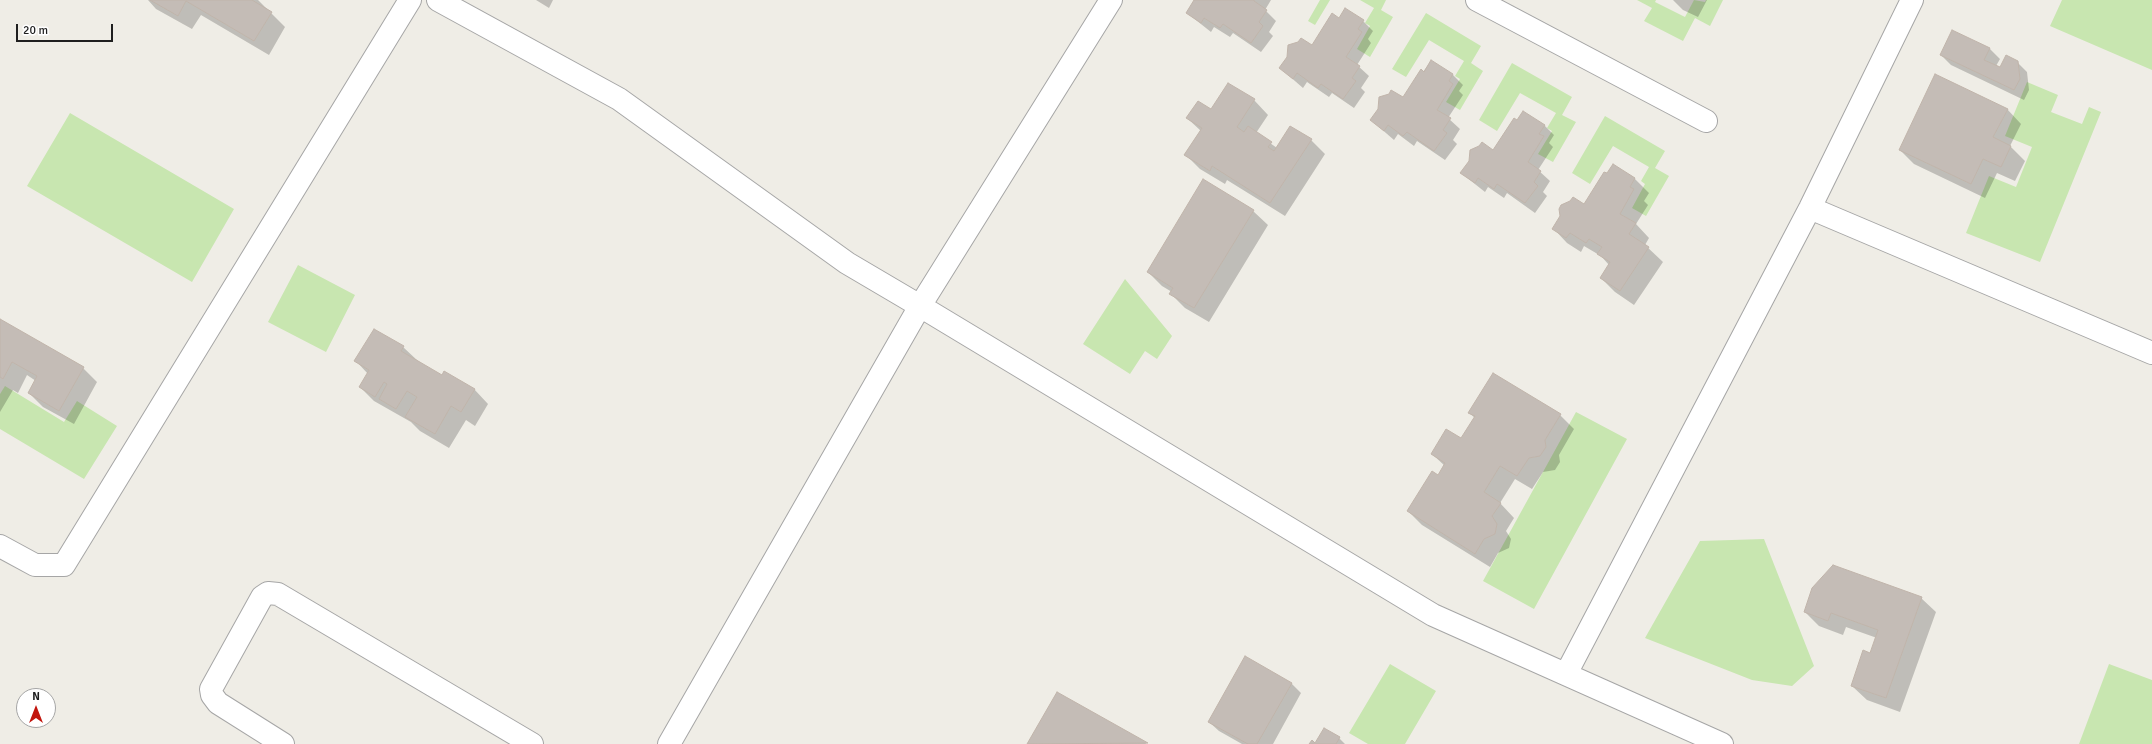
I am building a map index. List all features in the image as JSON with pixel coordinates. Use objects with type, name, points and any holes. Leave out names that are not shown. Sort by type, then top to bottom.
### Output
[{"type":"street","points":[[0,546],[35,565],[64,565],[410,0]]},
{"type":"street","points":[[438,0],[619,99],[847,263],[1433,615],[1722,744]]},
{"type":"street","points":[[669,744],[920,306],[1111,0]]},
{"type":"street","points":[[1477,0],[1706,121]]},
{"type":"street","points":[[1566,674],[1810,208],[1912,0]]},
{"type":"street","points":[[1810,208],[2152,353]]},
{"type":"street","points":[[283,744],[218,703],[212,696],[211,689],[262,597],[268,593],[278,594],[532,744]]},
{"type":"green space","points":[[1320,0],[1330,0],[1315,25],[1308,21]]},
{"type":"green space","points":[[1360,0],[1386,0],[1381,10],[1393,17],[1370,57],[1357,49],[1370,26],[1365,23],[1374,8]]},
{"type":"green space","points":[[1637,0],[1656,0],[1655,2],[1685,17],[1694,0],[1705,2],[1706,0],[1723,0],[1710,26],[1695,18],[1683,41],[1644,21],[1652,8]]},
{"type":"green space","points":[[2062,0],[2152,0],[2152,70],[2050,26]]},
{"type":"green space","points":[[1426,13],[1481,46],[1471,63],[1483,71],[1460,110],[1446,102],[1460,79],[1455,76],[1464,61],[1429,40],[1406,77],[1392,69]]},
{"type":"green space","points":[[1512,63],[1572,97],[1562,115],[1576,122],[1553,162],[1538,154],[1552,131],[1547,128],[1556,113],[1520,93],[1497,131],[1479,120]]},
{"type":"green space","points":[[2027,82],[2058,95],[2051,112],[2082,124],[2089,107],[2101,112],[2040,262],[1966,233],[1989,176],[2016,187],[2032,147],[2005,136]]},
{"type":"green space","points":[[70,113],[234,209],[192,282],[27,186]]},
{"type":"green space","points":[[1605,116],[1665,151],[1655,168],[1669,176],[1646,216],[1632,208],[1645,184],[1641,181],[1649,167],[1613,146],[1590,184],[1572,173]]},
{"type":"green space","points":[[298,265],[355,295],[326,352],[268,322]]},
{"type":"green space","points":[[1125,279],[1172,336],[1157,359],[1145,351],[1130,374],[1083,344]]},
{"type":"green space","points":[[5,386],[64,422],[77,401],[117,426],[84,479],[0,429],[0,394]]},
{"type":"green space","points":[[1576,412],[1627,439],[1534,609],[1483,581]]},
{"type":"green space","points":[[1764,539],[1814,666],[1792,686],[1752,680],[1645,638],[1700,541]]},
{"type":"green space","points":[[1390,664],[1436,691],[1405,744],[1368,744],[1349,733]]},
{"type":"green space","points":[[2109,664],[2152,680],[2152,744],[2079,744]]},
{"type":"building","points":[[150,0],[252,0],[272,12],[254,41],[186,1],[178,16]]},
{"type":"building","points":[[1194,0],[1254,0],[1267,10],[1259,22],[1263,26],[1251,43],[1223,24],[1220,28],[1204,18],[1201,23],[1186,13]]},
{"type":"building","points":[[1345,8],[1364,20],[1358,29],[1362,32],[1346,57],[1360,66],[1352,78],[1356,81],[1343,99],[1321,84],[1318,88],[1297,73],[1293,79],[1279,68],[1287,57],[1288,45],[1298,42],[1301,38],[1312,45],[1332,13],[1339,18]]},
{"type":"building","points":[[1952,30],[1990,48],[1984,60],[2000,67],[2006,55],[2018,61],[2020,79],[2014,90],[1940,55]]},
{"type":"building","points":[[1431,60],[1453,74],[1449,81],[1453,84],[1437,110],[1451,118],[1443,130],[1447,133],[1434,151],[1407,132],[1403,136],[1388,125],[1384,131],[1370,120],[1378,109],[1379,97],[1389,94],[1391,90],[1403,97],[1421,69],[1424,72]]},
{"type":"building","points":[[1935,74],[2008,109],[1993,137],[2011,146],[2001,167],[1983,159],[1971,184],[1899,150]]},
{"type":"building","points":[[1228,83],[1255,99],[1237,127],[1244,132],[1248,126],[1272,142],[1268,147],[1274,151],[1290,126],[1312,139],[1270,203],[1212,166],[1210,171],[1184,155],[1202,128],[1186,118],[1198,101],[1211,109]]},
{"type":"building","points":[[1523,111],[1545,125],[1539,134],[1544,136],[1528,162],[1541,171],[1534,182],[1538,186],[1525,203],[1497,184],[1494,189],[1478,178],[1475,183],[1460,173],[1469,161],[1470,150],[1479,146],[1482,142],[1493,150],[1514,118],[1517,120]]},
{"type":"building","points":[[1613,164],[1635,178],[1630,187],[1634,189],[1620,214],[1636,223],[1629,234],[1649,247],[1620,291],[1600,278],[1610,262],[1597,254],[1602,247],[1589,239],[1586,243],[1570,233],[1566,238],[1552,229],[1560,216],[1559,209],[1561,205],[1570,201],[1573,197],[1584,204],[1604,172],[1607,173]]},
{"type":"building","points":[[1203,179],[1254,210],[1194,308],[1169,294],[1173,288],[1147,272]]},
{"type":"building","points":[[0,319],[84,367],[59,411],[28,393],[37,376],[12,362],[3,379],[0,377]]},
{"type":"building","points":[[374,329],[404,346],[401,351],[442,375],[444,371],[475,389],[461,412],[451,406],[435,434],[405,417],[417,397],[407,391],[396,409],[379,399],[387,384],[384,382],[375,397],[359,387],[369,370],[354,361]]},
{"type":"building","points":[[1493,373],[1561,414],[1545,440],[1546,447],[1540,456],[1529,458],[1517,476],[1500,466],[1484,492],[1501,503],[1492,516],[1497,524],[1495,534],[1484,539],[1475,554],[1407,511],[1432,471],[1438,475],[1445,463],[1431,454],[1446,429],[1461,438],[1475,416],[1468,413]]},
{"type":"building","points":[[1833,565],[1922,597],[1886,698],[1851,686],[1863,650],[1870,653],[1878,630],[1831,613],[1828,621],[1804,612],[1812,588]]},
{"type":"building","points":[[1245,656],[1292,683],[1257,744],[1248,744],[1208,722]]},
{"type":"building","points":[[1057,692],[1148,743],[1027,744]]},
{"type":"building","points":[[1324,728],[1340,737],[1336,744],[1309,744],[1312,740],[1315,743]]}]
